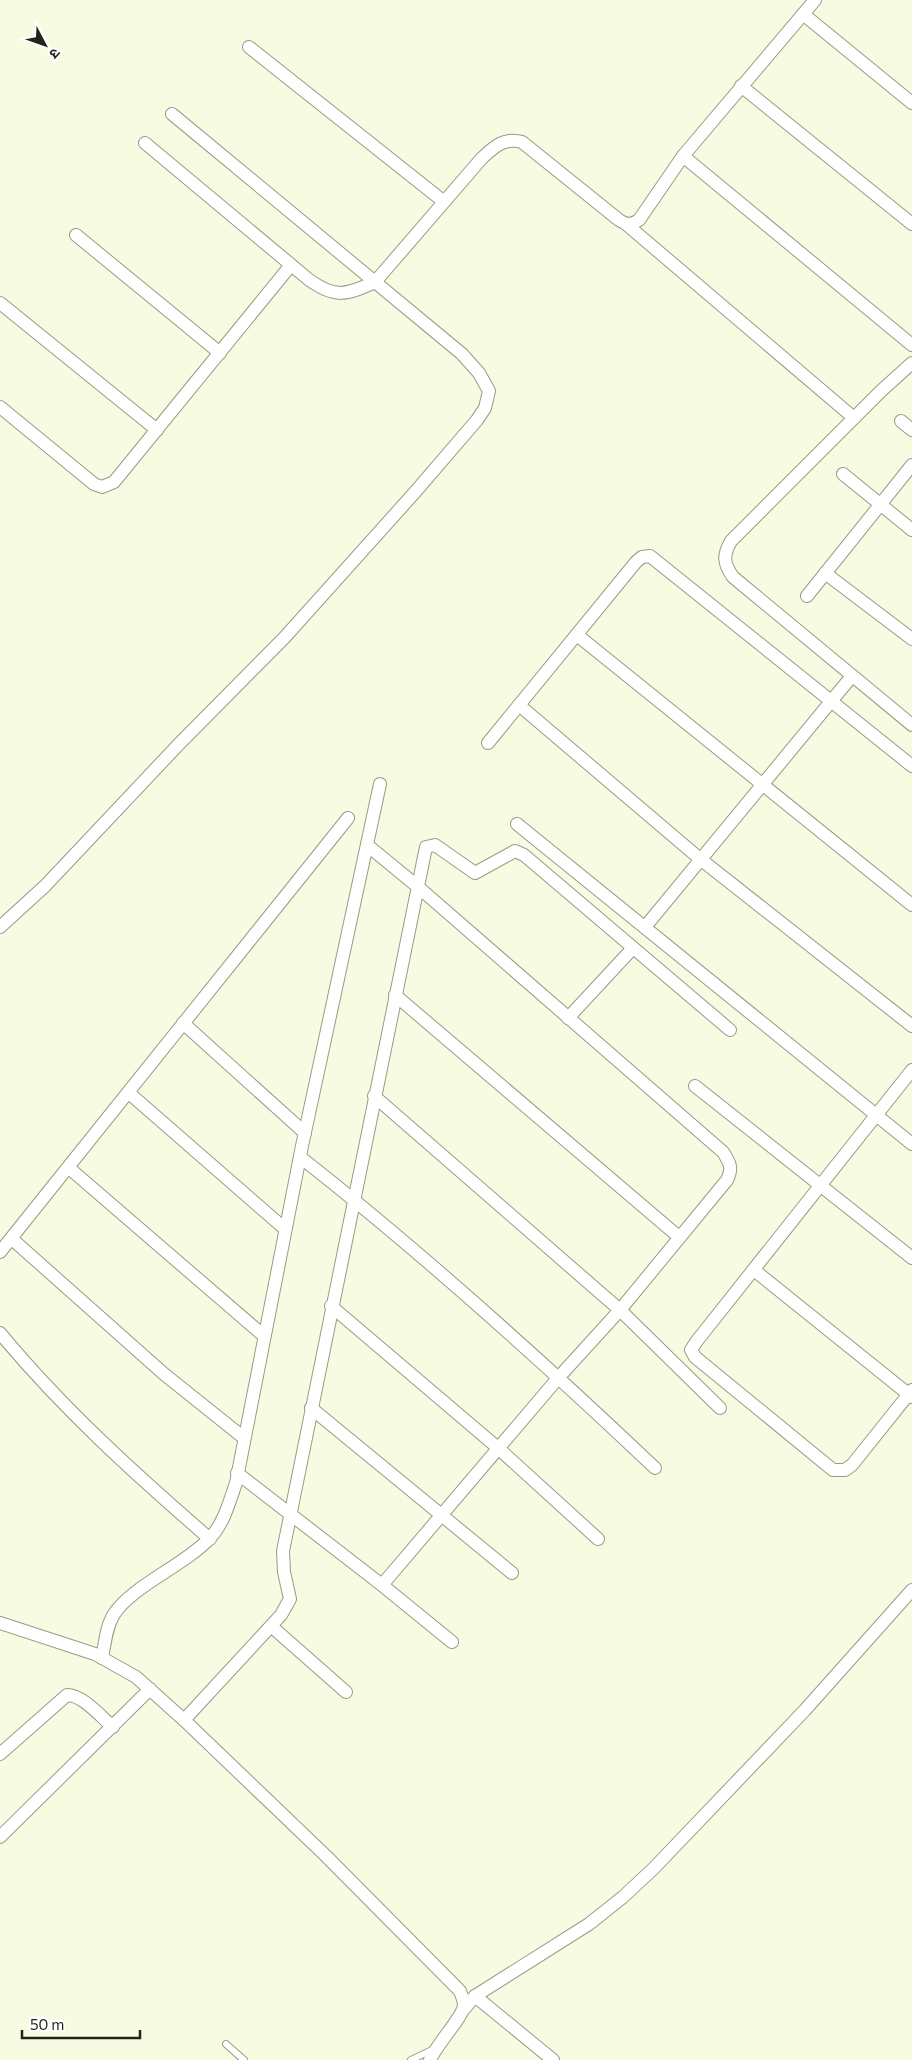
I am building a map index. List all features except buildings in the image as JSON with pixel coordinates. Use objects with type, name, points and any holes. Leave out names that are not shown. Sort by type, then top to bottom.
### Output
[{"type":"street","points":[[626,224],[633,224],[639,220],[683,156],[815,0]]},
{"type":"street","points":[[803,14],[912,103]]},
{"type":"street","points":[[249,47],[443,201]]},
{"type":"street","points":[[741,86],[912,224]]},
{"type":"street","points":[[0,927],[45,886],[179,744],[285,637],[416,491],[485,408],[489,391],[479,373],[462,354],[172,114]]},
{"type":"street","points":[[145,143],[316,285],[334,294],[351,293],[374,282],[443,201],[494,147],[504,141],[514,140],[522,142],[626,224],[854,418]]},
{"type":"street","points":[[683,156],[912,345]]},
{"type":"street","points":[[76,235],[220,353]]},
{"type":"street","points":[[0,407],[94,484],[102,487],[114,482],[291,265]]},
{"type":"street","points":[[0,303],[157,430]]},
{"type":"street","points":[[912,363],[731,541],[724,555],[724,562],[732,576],[912,725]]},
{"type":"street","points":[[900,421],[912,430]]},
{"type":"street","points":[[807,596],[912,465]]},
{"type":"street","points":[[843,474],[912,530]]},
{"type":"street","points":[[488,743],[636,562],[642,557],[650,556],[912,766]]},
{"type":"street","points":[[825,573],[912,639]]},
{"type":"street","points":[[577,636],[912,905]]},
{"type":"street","points":[[644,927],[699,858],[852,676]]},
{"type":"street","points":[[519,705],[699,858],[912,1026]]},
{"type":"street","points":[[102,1658],[108,1627],[115,1613],[127,1600],[210,1539],[227,1512],[238,1473],[285,1229],[380,784]]},
{"type":"street","points":[[0,1252],[348,818]]},
{"type":"street","points":[[517,824],[912,1144]]},
{"type":"street","points":[[184,1720],[282,1615],[290,1599],[284,1572],[283,1551],[423,851],[430,844],[435,845],[475,873],[515,851],[524,855],[730,1030]]},
{"type":"street","points":[[367,845],[417,886],[723,1152],[730,1164],[731,1172],[727,1180],[620,1310],[559,1377],[382,1585]]},
{"type":"street","points":[[568,1018],[633,948]]},
{"type":"street","points":[[394,995],[679,1237]]},
{"type":"street","points":[[183,1023],[305,1133]]},
{"type":"street","points":[[754,1270],[911,1393],[852,1465],[845,1470],[833,1470],[695,1357],[691,1350],[819,1185],[912,1070]]},
{"type":"street","points":[[695,1086],[912,1258]]},
{"type":"street","points":[[129,1093],[285,1229]]},
{"type":"street","points":[[374,1096],[620,1310],[720,1408]]},
{"type":"street","points":[[300,1157],[353,1199],[559,1377],[655,1468]]},
{"type":"street","points":[[69,1168],[264,1336]]},
{"type":"street","points":[[12,1239],[164,1374],[244,1438]]},
{"type":"street","points":[[332,1306],[498,1448],[598,1539]]},
{"type":"street","points":[[0,1333],[75,1417],[132,1472],[210,1539]]},
{"type":"street","points":[[311,1408],[512,1573]]},
{"type":"street","points":[[238,1473],[452,1642]]},
{"type":"street","points":[[433,2054],[475,1996],[589,1924],[623,1897],[654,1868],[805,1710],[912,1590]]},
{"type":"street","points":[[0,1623],[102,1658],[123,1669],[150,1689],[326,1856],[460,1991],[464,2000],[464,2009]]},
{"type":"street","points":[[272,1626],[346,1692]]},
{"type":"street","points":[[0,1837],[150,1689]]},
{"type":"street","points":[[0,1754],[67,1695],[73,1695],[82,1701],[113,1727]]},
{"type":"street","points":[[475,1996],[553,2060]]},
{"type":"lane","points":[[226,2044],[244,2060]]},
{"type":"lane","points":[[411,2060],[433,2054]]}]
